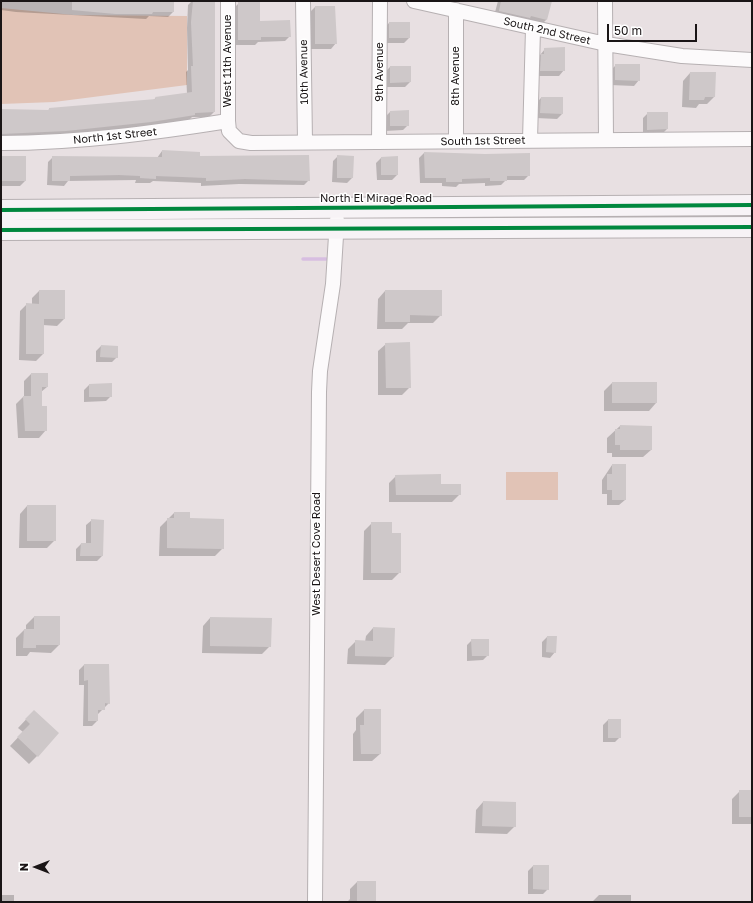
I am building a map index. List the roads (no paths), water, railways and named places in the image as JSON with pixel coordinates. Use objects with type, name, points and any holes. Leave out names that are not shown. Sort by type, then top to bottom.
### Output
[{"type":"main road","name":"North El Mirage Road","points":[[1,210],[752,205]]},
{"type":"main road","points":[[1,230],[752,228]]},
{"type":"street","name":"West 11th Avenue","points":[[228,1],[228,121]]},
{"type":"street","name":"10th Avenue","points":[[303,1],[305,142]]},
{"type":"street","name":"9th Avenue","points":[[379,142],[380,1]]},
{"type":"street","name":"South 2nd Street","points":[[414,1],[606,44],[682,56],[752,60]]},
{"type":"street","points":[[605,1],[606,139]]},
{"type":"street","name":"8th Avenue","points":[[456,10],[456,141]]},
{"type":"street","points":[[530,140],[533,28]]},
{"type":"street","name":"South 1st Street","points":[[228,121],[229,130],[238,141],[379,142],[752,139]]},
{"type":"street","name":"North 1st Street","points":[[1,143],[40,143],[123,137],[228,121]]},
{"type":"street","name":"West Desert Cove Road","points":[[315,902],[319,392],[320,371],[333,284],[337,208]]},
{"type":"waterway","points":[[303,259],[326,259]]}]
